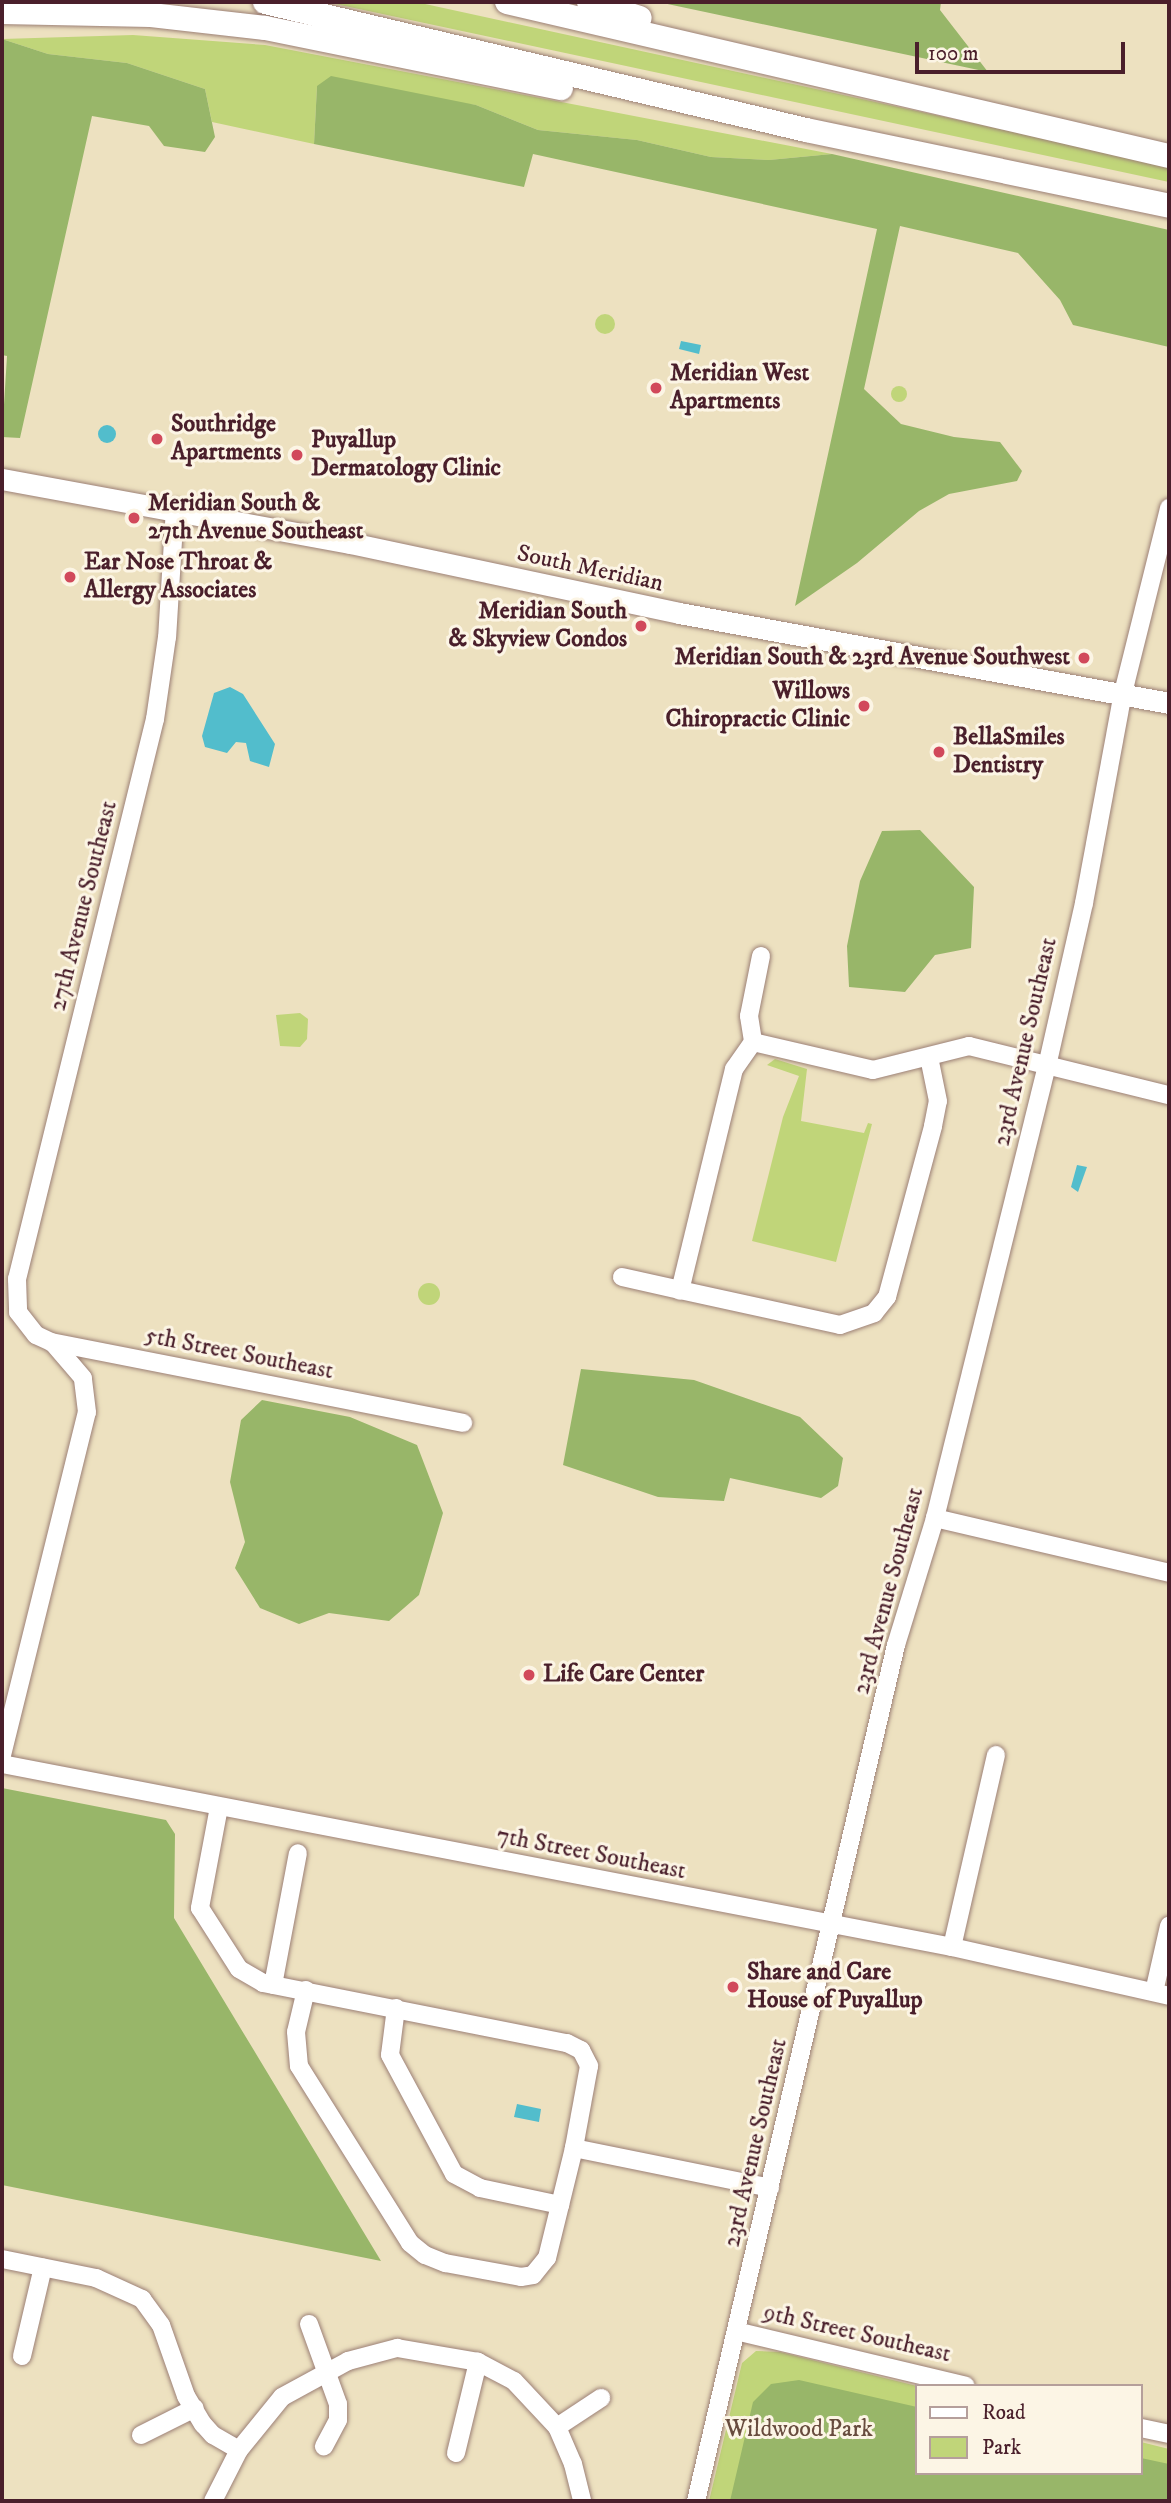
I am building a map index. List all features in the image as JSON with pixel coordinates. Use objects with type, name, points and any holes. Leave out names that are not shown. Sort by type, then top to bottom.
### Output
[{"type":"highway","points":[[265,2],[806,130],[1169,206]]},
{"type":"highway","points":[[507,2],[1169,156]]},
{"type":"highway","points":[[589,2],[817,75]]},
{"type":"highway","points":[[2,12],[151,15],[265,28],[524,81],[806,130]]},
{"type":"main road","name":"South Meridian","points":[[2,479],[175,508],[679,614],[1169,703]]},
{"type":"street","name":"27th Avenue Southeast","points":[[18,1312],[17,1279],[155,719],[167,637],[175,508]]},
{"type":"street","name":"23rd Avenue Southeast","points":[[696,2501],[897,1645],[935,1518],[1046,1066],[1084,903],[1123,693],[1169,508]]},
{"type":"street","points":[[680,1290],[734,1069],[753,1042],[749,1016],[761,956]]},
{"type":"street","points":[[753,1042],[873,1070],[969,1046],[1169,1095]]},
{"type":"street","points":[[622,1277],[840,1325],[874,1314],[887,1297],[933,1126],[938,1101],[929,1057]]},
{"type":"street","name":"5th Street Southeast","points":[[18,1312],[36,1335],[51,1342],[463,1423]]},
{"type":"street","points":[[2,1755],[87,1412],[83,1378],[66,1353],[51,1342]]},
{"type":"street","points":[[935,1518],[1169,1573]]},
{"type":"street","points":[[952,1947],[996,1755]]},
{"type":"street","name":"7th Street Southeast","points":[[2,1764],[952,1947],[1161,1994]]},
{"type":"street","points":[[219,1807],[200,1908],[239,1969],[273,1985],[306,1990],[567,2043],[581,2050],[589,2066],[574,2147],[547,2258],[533,2275],[521,2277],[445,2263],[410,2243],[299,2066],[296,2032],[306,1990]]},
{"type":"street","points":[[273,1985],[298,1853]]},
{"type":"street","points":[[1161,1994],[1169,1926]]},
{"type":"street","points":[[396,2008],[390,2055],[454,2174],[480,2188],[560,2205]]},
{"type":"street","points":[[574,2147],[770,2188]]},
{"type":"street","points":[[2,2259],[96,2278],[142,2299],[162,2325],[195,2408],[213,2435],[239,2450]]},
{"type":"street","points":[[22,2356],[43,2267]]},
{"type":"street","points":[[309,2324],[339,2411],[324,2446]]},
{"type":"street","name":"9th Street Southeast","points":[[736,2331],[958,2384]]},
{"type":"street","points":[[213,2501],[239,2450],[282,2397],[326,2370],[397,2348],[478,2362],[514,2381],[557,2427],[573,2463],[582,2501]]},
{"type":"street","points":[[456,2453],[478,2362]]},
{"type":"street","points":[[557,2427],[601,2398]]},
{"type":"street","points":[[141,2435],[195,2408]]},
{"type":"street","points":[[1143,2428],[1169,2434]]},
{"type":"green space","points":[[326,2],[416,2],[1169,166],[1169,182]]},
{"type":"green space","points":[[658,2],[941,2],[940,10],[988,72]]},
{"type":"green space","points":[[133,35],[265,45],[832,154],[769,160],[711,157],[637,140],[538,130],[476,105],[317,86],[314,144],[212,122],[205,89],[127,63],[48,54],[2,39]]},
{"type":"green space","points":[[2,39],[48,54],[127,63],[205,89],[215,137],[205,152],[164,146],[149,126],[92,116],[20,438],[2,437],[7,356],[2,355]]},
{"type":"green space","points":[[331,76],[476,105],[538,130],[637,140],[711,157],[769,160],[832,154],[1169,230],[1169,347],[1073,325],[1060,300],[1018,253],[900,226],[864,389],[901,424],[954,437],[1000,442],[1022,471],[1017,481],[949,494],[919,511],[857,563],[795,606],[877,229],[533,154],[524,187],[314,144],[317,86]]},
{"type":"green space","points":[[605,314],[612,317],[615,324],[612,331],[605,334],[598,331],[595,324],[598,317]]},
{"type":"green space","points":[[899,386],[905,388],[905,400],[899,402],[893,400],[891,394],[893,388]]},
{"type":"green space","points":[[920,830],[974,887],[971,948],[935,955],[905,992],[849,987],[847,946],[860,881],[882,831]]},
{"type":"green space","points":[[300,1013],[308,1019],[307,1039],[300,1047],[280,1046],[276,1015]]},
{"type":"green space","points":[[775,1059],[807,1069],[801,1121],[864,1133],[868,1123],[872,1124],[836,1262],[752,1241],[783,1117],[799,1076],[767,1065]]},
{"type":"green space","points":[[425,1283],[433,1283],[440,1290],[440,1298],[433,1305],[425,1305],[418,1298],[418,1290]]},
{"type":"green space","points":[[581,1369],[694,1380],[800,1417],[843,1458],[838,1486],[821,1498],[730,1478],[724,1501],[658,1497],[563,1465]]},
{"type":"green space","points":[[262,1400],[350,1417],[417,1445],[443,1513],[419,1595],[389,1621],[329,1613],[299,1624],[260,1608],[235,1568],[245,1542],[230,1482],[241,1420]]},
{"type":"green space","points":[[2,1788],[166,1820],[175,1834],[174,1918],[381,2261],[2,2185]]},
{"type":"green space","name":"Wildwood Park","points":[[756,2351],[780,2352],[916,2386],[916,2475],[1143,2475],[1143,2442],[1169,2449],[1169,2501],[709,2501],[742,2363]]},
{"type":"green space","name":"Wildwood Park","points":[[799,2380],[916,2407],[916,2475],[1143,2475],[1143,2458],[1169,2464],[1169,2501],[730,2501],[753,2402],[771,2384]]},
{"type":"water","points":[[681,341],[701,345],[699,354],[679,349]]},
{"type":"water","points":[[107,425],[113,428],[116,434],[113,440],[107,443],[101,440],[98,434],[101,428]]},
{"type":"water","points":[[230,687],[243,694],[275,744],[269,767],[250,761],[246,743],[236,742],[227,753],[205,747],[202,736],[214,693]]},
{"type":"water","points":[[1077,1165],[1087,1167],[1078,1192],[1071,1187]]},
{"type":"water","points":[[517,2104],[541,2109],[539,2122],[514,2117]]},
{"type":"place","name":"Meridian West Apartments","points":[[656,388]]},
{"type":"place","name":"Southridge Apartments","points":[[157,439]]},
{"type":"place","name":"Puyallup Dermatology Clinic","points":[[297,455]]},
{"type":"place","name":"Meridian South & 27th Avenue Southeast","points":[[134,518]]},
{"type":"place","name":"Ear Nose Throat & Allergy Associates","points":[[70,577]]},
{"type":"place","name":"Meridian South & Skyview Condos","points":[[641,626]]},
{"type":"place","name":"Meridian South & 23rd Avenue Southwest","points":[[1084,658]]},
{"type":"place","name":"Willows Chiropractic Clinic","points":[[864,706]]},
{"type":"place","name":"BellaSmiles Dentistry","points":[[939,752]]},
{"type":"place","name":"Life Care Center","points":[[529,1675]]},
{"type":"place","name":"Share and Care House of Puyallup","points":[[733,1987]]}]
